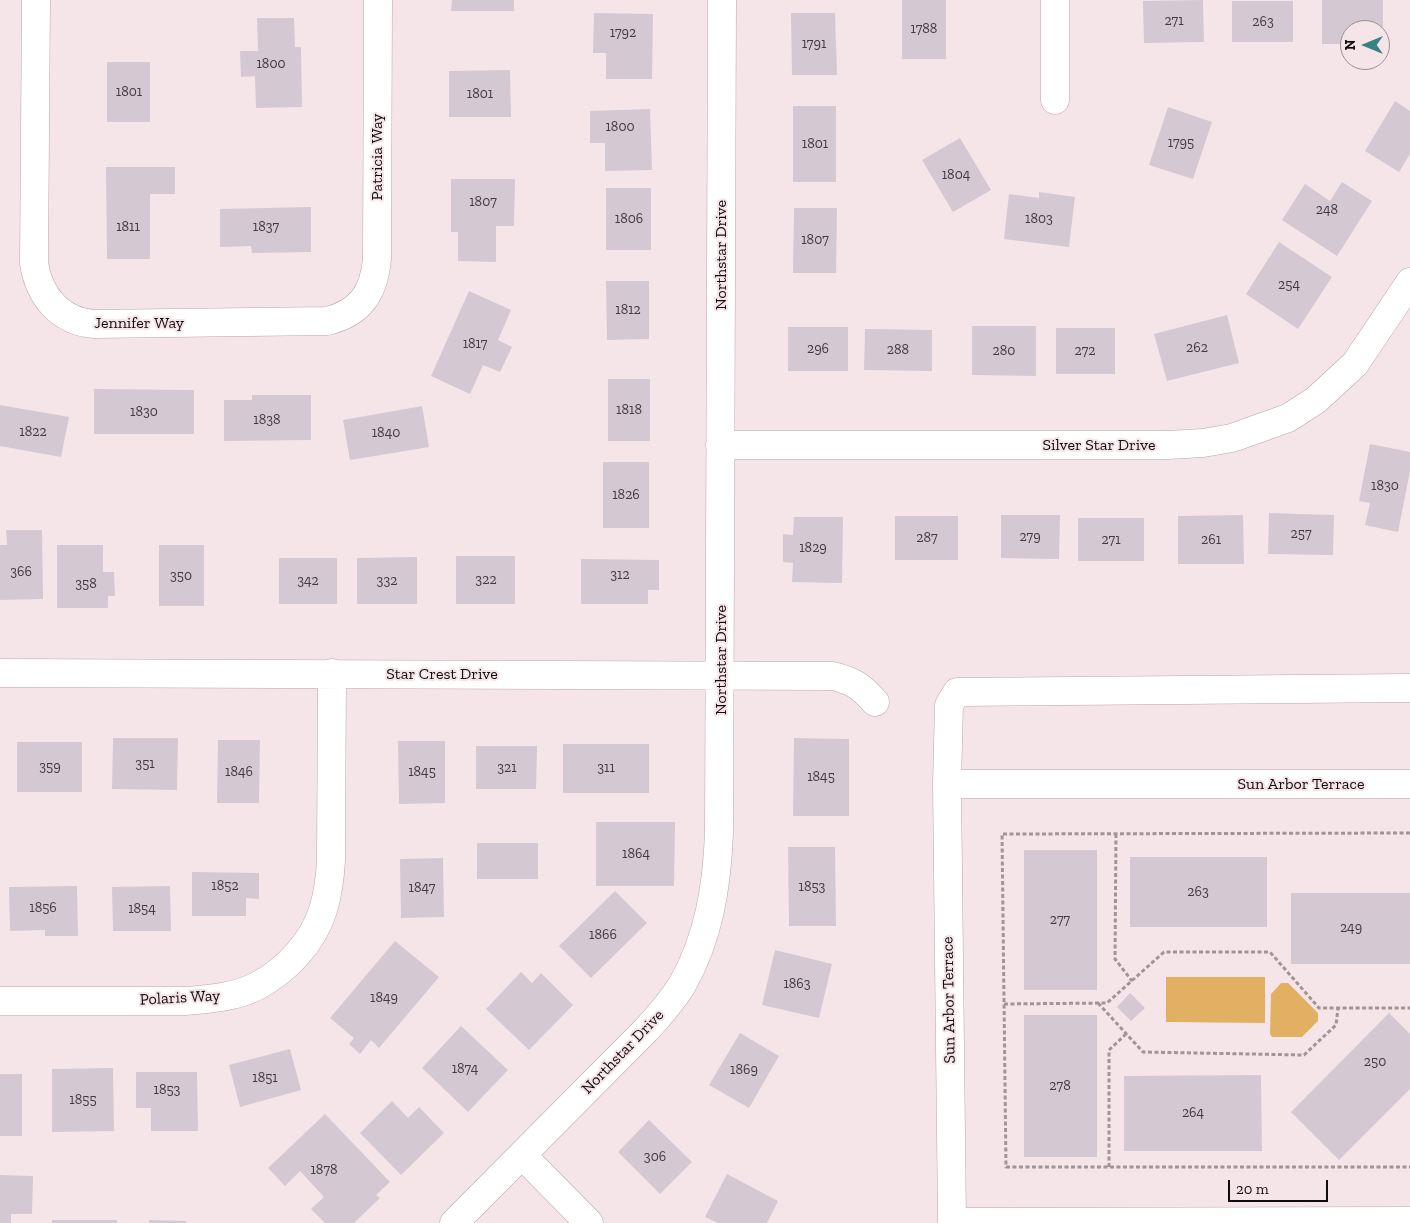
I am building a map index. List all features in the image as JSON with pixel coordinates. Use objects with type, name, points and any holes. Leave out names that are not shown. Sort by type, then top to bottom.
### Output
[{"type":"street","name":"Jennifer Way","points":[[36,0],[34,263],[36,277],[48,302],[69,318],[86,324],[318,322],[338,319],[357,307]]},
{"type":"street","name":"Patricia Way","points":[[357,307],[366,297],[372,286],[377,259],[378,0]]},
{"type":"street","name":"Northstar Drive","points":[[454,1223],[523,1156],[646,1030],[665,1008],[682,984],[695,956],[714,896],[718,863],[720,674],[722,0]]},
{"type":"street","points":[[1055,0],[1055,100]]},
{"type":"street","name":"Silver Star Drive","points":[[720,445],[1168,445],[1203,444],[1232,438],[1288,418],[1316,400],[1354,364],[1406,297]]},
{"type":"street","name":"Star Crest Drive","points":[[0,673],[720,674],[833,676],[849,680],[864,689],[875,702]]},
{"type":"street","name":"Polaris Way","points":[[0,1001],[211,1000],[233,995],[256,986],[278,972],[297,955],[312,935],[323,911],[329,887],[331,861],[332,673]]},
{"type":"street","points":[[947,784],[949,705],[957,692],[1410,688]]},
{"type":"street","name":"Sun Arbor Terrace","points":[[1410,784],[947,784],[952,1222],[1410,1220]]},
{"type":"street","points":[[523,1156],[589,1223]]},
{"type":"path","points":[[1410,834],[1002,834],[1006,1167],[1410,1167]]},
{"type":"path","points":[[1116,834],[1115,959],[1132,981]]},
{"type":"path","points":[[1004,1004],[1107,1003],[1164,952],[1270,952],[1319,1008],[1410,1008]]},
{"type":"path","points":[[1098,1003],[1143,1052],[1304,1055],[1336,1025],[1338,1008]]},
{"type":"path","points":[[1109,1167],[1109,1050],[1126,1034]]},
{"type":"shaded area","points":[[1166,977],[1265,977],[1265,1023],[1166,1022]]},
{"type":"shaded area","points":[[1281,983],[1288,983],[1318,1013],[1318,1021],[1302,1037],[1272,1037],[1270,1034],[1271,994]]},
{"type":"building","points":[[452,0],[514,0],[514,11],[451,11]]},
{"type":"building","points":[[902,0],[946,0],[946,59],[902,59]]},
{"type":"building","points":[[1203,0],[1204,42],[1144,43],[1143,1]]},
{"type":"building","points":[[1322,0],[1383,0],[1383,20],[1340,20],[1340,44],[1322,44]]},
{"type":"building","points":[[1232,1],[1293,1],[1293,42],[1232,42]]},
{"type":"building","points":[[594,13],[653,14],[652,79],[606,79],[606,53],[593,53]]},
{"type":"building","points":[[791,13],[835,13],[837,75],[792,75]]},
{"type":"building","points":[[257,18],[294,18],[295,47],[301,47],[302,107],[256,108],[255,76],[241,77],[240,51],[258,51]]},
{"type":"building","points":[[107,62],[150,62],[150,122],[107,122]]},
{"type":"building","points":[[510,70],[511,117],[449,117],[449,71]]},
{"type":"building","points":[[1395,101],[1410,111],[1410,154],[1399,172],[1365,151]]},
{"type":"building","points":[[793,106],[836,106],[836,182],[793,182]]},
{"type":"building","points":[[1168,107],[1212,122],[1193,179],[1149,165]]},
{"type":"building","points":[[650,109],[652,170],[605,171],[605,143],[590,143],[590,111]]},
{"type":"building","points":[[960,138],[991,190],[953,212],[922,160]]},
{"type":"building","points":[[106,167],[175,167],[175,194],[150,194],[150,259],[107,259]]},
{"type":"building","points":[[451,179],[515,179],[514,226],[496,226],[496,262],[458,261],[458,232],[451,232]]},
{"type":"building","points":[[1342,182],[1372,201],[1337,256],[1282,220],[1305,184],[1330,201]]},
{"type":"building","points":[[606,188],[651,188],[651,250],[606,250]]},
{"type":"building","points":[[1039,192],[1075,197],[1069,247],[1004,239],[1009,194],[1039,198]]},
{"type":"building","points":[[311,207],[311,252],[252,253],[251,246],[220,247],[220,209]]},
{"type":"building","points":[[794,208],[837,208],[836,273],[793,273]]},
{"type":"building","points":[[1279,242],[1332,277],[1298,329],[1246,294]]},
{"type":"building","points":[[606,281],[649,281],[649,339],[607,340]]},
{"type":"building","points":[[469,291],[511,310],[498,340],[512,347],[500,372],[483,365],[470,394],[431,376]]},
{"type":"building","points":[[1227,315],[1239,363],[1167,381],[1154,334]]},
{"type":"building","points":[[972,326],[1036,326],[1036,376],[972,375]]},
{"type":"building","points":[[788,327],[848,327],[848,371],[788,371]]},
{"type":"building","points":[[1056,328],[1115,328],[1115,374],[1056,374]]},
{"type":"building","points":[[865,329],[932,330],[932,371],[864,370]]},
{"type":"building","points":[[608,379],[650,379],[650,441],[608,441]]},
{"type":"building","points":[[94,389],[194,390],[194,434],[94,434]]},
{"type":"building","points":[[252,395],[311,395],[311,440],[224,441],[224,400],[252,400]]},
{"type":"building","points":[[0,405],[69,417],[61,457],[0,446]]},
{"type":"building","points":[[422,406],[429,447],[350,460],[343,420]]},
{"type":"building","points":[[1370,444],[1410,452],[1410,471],[1398,532],[1365,525],[1370,503],[1359,501]]},
{"type":"building","points":[[603,462],[649,462],[649,528],[603,528]]},
{"type":"building","points":[[1269,513],[1334,515],[1333,555],[1268,554]]},
{"type":"building","points":[[1001,515],[1060,515],[1059,559],[1001,558]]},
{"type":"building","points":[[1243,515],[1244,564],[1178,564],[1178,516]]},
{"type":"building","points":[[895,516],[958,516],[958,560],[895,560]]},
{"type":"building","points":[[794,517],[843,517],[842,583],[792,582],[793,563],[783,562],[783,534],[793,535]]},
{"type":"building","points":[[1078,518],[1144,518],[1144,561],[1078,561]]},
{"type":"building","points":[[6,530],[42,530],[43,599],[0,600],[0,545],[7,545]]},
{"type":"building","points":[[57,545],[103,545],[103,572],[114,572],[115,596],[108,596],[108,608],[57,608]]},
{"type":"building","points":[[159,545],[204,545],[204,606],[159,606]]},
{"type":"building","points":[[456,556],[515,556],[515,604],[456,604]]},
{"type":"building","points":[[417,557],[417,604],[357,604],[357,558]]},
{"type":"building","points":[[279,558],[337,558],[337,604],[279,604]]},
{"type":"building","points":[[581,559],[659,560],[659,590],[648,590],[648,604],[581,604]]},
{"type":"building","points":[[113,738],[178,738],[177,790],[112,789]]},
{"type":"building","points":[[794,738],[849,739],[849,816],[793,816]]},
{"type":"building","points":[[218,740],[260,740],[259,803],[217,803]]},
{"type":"building","points":[[398,741],[445,741],[445,803],[399,804]]},
{"type":"building","points":[[17,742],[82,742],[82,792],[17,792]]},
{"type":"building","points":[[563,744],[649,744],[649,793],[563,793]]},
{"type":"building","points":[[476,746],[537,746],[536,789],[476,789]]},
{"type":"building","points":[[596,822],[675,822],[674,886],[596,886]]},
{"type":"building","points":[[477,843],[538,843],[538,879],[477,879]]},
{"type":"building","points":[[788,847],[835,847],[836,926],[789,926]]},
{"type":"building","points":[[1024,850],[1097,850],[1097,990],[1024,990]]},
{"type":"building","points":[[1130,857],[1267,857],[1267,927],[1130,927]]},
{"type":"building","points":[[443,858],[444,917],[401,918],[400,859]]},
{"type":"building","points":[[192,872],[259,873],[259,899],[246,898],[246,916],[192,916]]},
{"type":"building","points":[[77,886],[78,936],[45,936],[45,930],[10,931],[9,887]]},
{"type":"building","points":[[170,886],[171,931],[113,931],[112,887]]},
{"type":"building","points":[[615,891],[647,923],[591,978],[559,946]]},
{"type":"building","points":[[1291,893],[1410,893],[1410,964],[1291,964]]},
{"type":"building","points":[[395,941],[439,977],[379,1048],[371,1040],[360,1054],[349,1044],[354,1038],[330,1018]]},
{"type":"building","points":[[775,950],[832,964],[819,1018],[762,1005]]},
{"type":"building","points":[[521,972],[532,983],[541,973],[573,1005],[529,1050],[486,1009]]},
{"type":"building","points":[[1130,993],[1145,1008],[1131,1021],[1117,1007]]},
{"type":"building","points":[[1389,1013],[1410,1034],[1410,1089],[1339,1160],[1291,1112]]},
{"type":"building","points":[[1024,1015],[1097,1015],[1097,1157],[1024,1157]]},
{"type":"building","points":[[461,1026],[508,1070],[468,1112],[422,1068]]},
{"type":"building","points":[[740,1033],[779,1056],[749,1108],[709,1085]]},
{"type":"building","points":[[290,1049],[301,1090],[240,1107],[229,1065]]},
{"type":"building","points":[[113,1068],[114,1131],[52,1132],[52,1069]]},
{"type":"building","points":[[136,1072],[197,1072],[198,1131],[151,1131],[151,1108],[136,1108]]},
{"type":"building","points":[[0,1074],[22,1074],[22,1136],[0,1136]]},
{"type":"building","points":[[1261,1075],[1262,1151],[1124,1151],[1124,1076]]},
{"type":"building","points":[[392,1101],[408,1118],[419,1107],[444,1133],[401,1175],[360,1133]]},
{"type":"building","points":[[325,1114],[390,1182],[376,1195],[380,1198],[354,1223],[325,1223],[311,1209],[324,1197],[300,1171],[285,1186],[268,1168]]},
{"type":"building","points":[[649,1120],[692,1162],[660,1194],[618,1152]]},
{"type":"building","points":[[727,1174],[778,1201],[767,1223],[718,1223],[705,1217]]},
{"type":"building","points":[[0,1175],[33,1176],[32,1214],[11,1214],[11,1223],[0,1223]]},
{"type":"building","points":[[52,1220],[117,1220],[117,1223],[52,1223]]},
{"type":"building","points":[[149,1220],[186,1221],[186,1223],[149,1223]]}]
